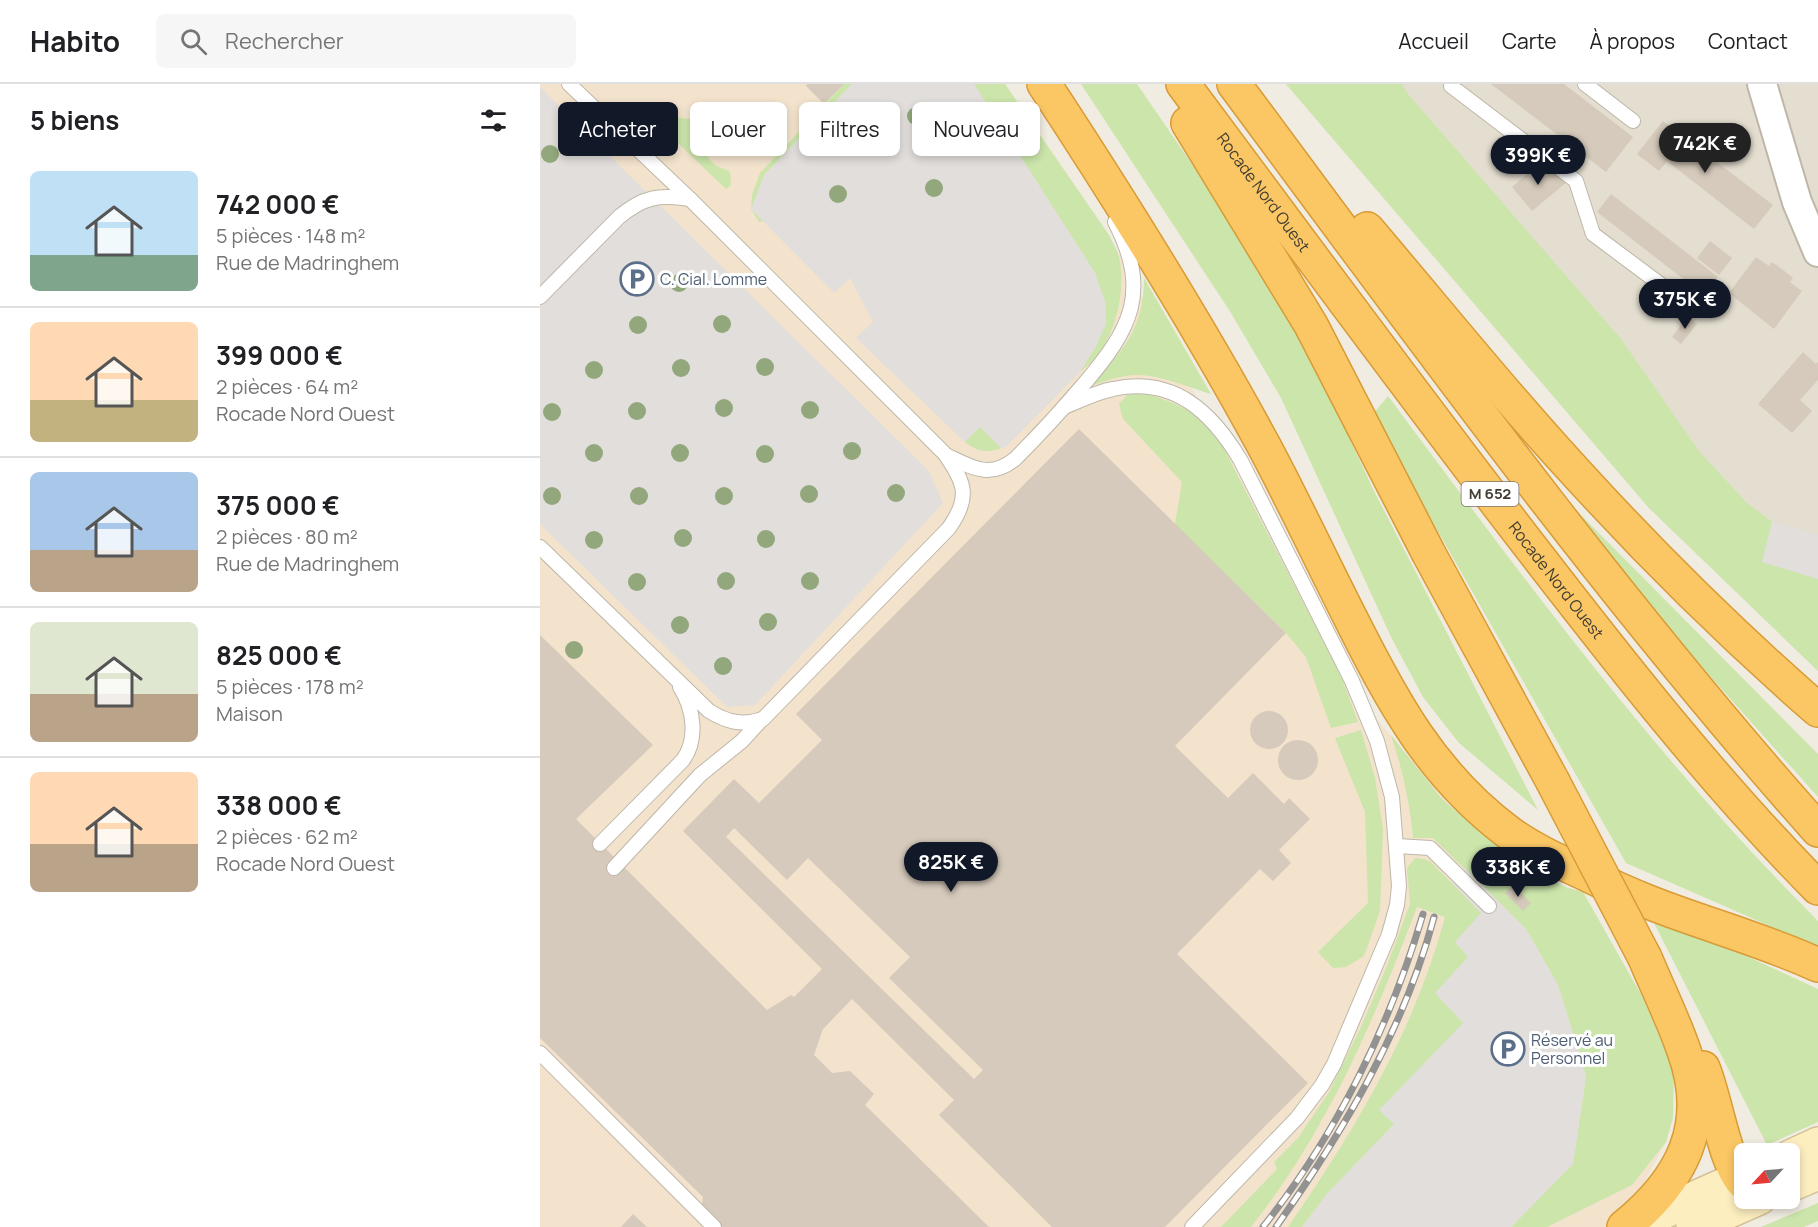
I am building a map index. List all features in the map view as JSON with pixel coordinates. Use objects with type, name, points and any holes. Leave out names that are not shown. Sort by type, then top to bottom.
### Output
[{"type":"highway","points":[[1044,84],[1169,279],[1227,378],[1389,694],[1430,755],[1454,783],[1487,814],[1535,850],[1653,904],[1739,933],[1818,965]]},
{"type":"highway","points":[[1162,84],[1311,325],[1429,554],[1698,1056],[1734,1162]]},
{"type":"highway","name":"Rocade Nord Ouest","points":[[1183,84],[1459,453],[1592,626],[1696,753],[1818,888]]},
{"type":"highway","name":"M 652","points":[[1234,84],[1600,571],[1700,694],[1818,830]]},
{"type":"highway","points":[[1272,135],[1341,198],[1471,352],[1614,513],[1723,623],[1818,710]]},
{"type":"highway","points":[[1624,1227],[1645,1209],[1664,1187],[1685,1153],[1692,1136],[1694,1122],[1694,1104],[1685,1052],[1645,958]]},
{"type":"main road","points":[[1800,1152],[1818,1144]]},
{"type":"main road","points":[[1800,1181],[1818,1173]]},
{"type":"main road","points":[[1630,1227],[1734,1189]]},
{"type":"main road","points":[[1693,1227],[1734,1194]]},
{"type":"street","points":[[1762,84],[1797,202],[1818,252]]},
{"type":"lane","points":[[569,84],[690,199],[944,453],[962,483],[963,505],[950,528],[741,741],[700,775],[614,868]]},
{"type":"lane","points":[[944,453],[982,471],[1006,467],[1064,407],[1105,359],[1120,337],[1131,311],[1134,279],[1122,236],[1044,84]]},
{"type":"lane","points":[[1453,84],[1452,86],[1576,181],[1593,234],[1684,302]]},
{"type":"lane","points":[[1585,84],[1633,121]]},
{"type":"lane","points":[[540,297],[633,205],[645,199],[659,197],[690,199]]},
{"type":"lane","points":[[1064,407],[1110,389],[1153,387],[1185,399],[1221,429],[1242,461],[1366,710],[1385,766],[1392,797],[1399,886],[1393,920],[1334,1064],[1322,1085],[1297,1118],[1192,1227]]},
{"type":"lane","points":[[540,547],[709,711],[719,717],[741,723],[763,719]]},
{"type":"lane","points":[[600,844],[683,760],[690,750],[693,733],[692,721],[682,691],[672,675]]},
{"type":"lane","points":[[1396,846],[1430,848],[1489,906]]},
{"type":"lane","points":[[540,1053],[714,1227]]},
{"type":"shaded area","points":[[540,84],[1005,84],[1017,102],[912,102],[912,156],[1040,156],[1040,135],[1109,236],[1234,466],[1342,678],[1450,806],[1491,841],[1538,874],[1568,888],[1583,892],[1644,1000],[1673,1117],[1666,1142],[1620,1227],[540,1227]]},
{"type":"shaded area","points":[[852,84],[974,84],[986,102],[912,102],[912,156],[1020,156],[1095,273],[1106,305],[1106,324],[1096,346],[1080,372],[1006,447],[1001,448],[980,427],[965,442],[856,338],[873,322],[850,278],[834,293],[751,209],[764,175],[782,156],[787,156],[787,151],[799,139],[799,156],[900,156],[900,102],[835,102]]},
{"type":"shaded area","points":[[1286,84],[1818,84],[1818,671],[1649,508]]},
{"type":"shaded area","name":"C. Cial. Lomme","points":[[540,87],[558,105],[558,156],[610,156],[929,471],[943,503],[755,705],[727,707],[540,524]]},
{"type":"shaded area","points":[[1772,522],[1818,535],[1818,579],[1762,562]]},
{"type":"shaded area","name":"Réservé au Personnel","points":[[1465,868],[1526,929],[1558,985],[1586,1076],[1573,1164],[1511,1227],[1302,1227],[1327,1194],[1394,1124],[1379,1110],[1463,1023],[1435,993],[1468,957],[1455,942],[1481,913],[1451,882]]},
{"type":"green space","points":[[844,84],[852,84],[835,102],[827,102]]},
{"type":"green space","points":[[974,84],[1005,84],[1017,102],[986,102]]},
{"type":"green space","points":[[1081,84],[1137,84],[1196,170],[1311,356],[1373,489],[1538,810],[1459,743],[1423,697],[1392,639],[1281,398],[1231,313]]},
{"type":"green space","points":[[1286,84],[1402,84],[1408,94],[1621,339],[1699,451],[1746,502],[1772,522],[1763,562],[1818,579],[1818,671],[1649,508]]},
{"type":"green space","points":[[678,118],[690,119],[690,155],[678,143]]},
{"type":"green space","points":[[799,132],[799,139],[787,151],[787,144]]},
{"type":"green space","points":[[1040,135],[1109,235],[1118,254],[1121,269],[1120,295],[1115,322],[1097,356],[1080,372],[1096,346],[1106,305],[1095,273],[1020,156],[1040,156]]},
{"type":"green space","points":[[691,156],[708,156],[717,166],[730,172],[731,185],[726,189]]},
{"type":"green space","points":[[776,156],[782,156],[764,175],[763,221],[759,222],[751,209],[752,195],[760,173]]},
{"type":"green space","points":[[1144,278],[1211,394],[1165,379],[1137,375],[1125,376],[1091,386],[1122,349],[1136,325],[1143,296]]},
{"type":"green space","points":[[1140,393],[1178,405],[1188,411],[1207,427],[1224,449],[1342,678],[1358,722],[1331,728],[1306,657],[1286,633],[1175,524],[1182,482],[1123,419],[1119,404],[1127,395]]},
{"type":"green space","points":[[1388,396],[1541,600],[1647,732],[1759,860],[1818,921],[1818,947],[1626,863],[1372,415]]},
{"type":"green space","points":[[980,427],[1001,448],[982,451],[965,442]]},
{"type":"green space","points":[[1566,500],[1818,754],[1818,797],[1661,621]]},
{"type":"green space","points":[[1361,730],[1375,778],[1383,829],[1380,911],[1364,956],[1346,967],[1333,968],[1318,952],[1368,903],[1365,812],[1335,738]]},
{"type":"green space","points":[[1391,735],[1442,799],[1491,841],[1538,874],[1568,888],[1583,892],[1644,1000],[1674,1072],[1673,1117],[1666,1142],[1632,1185],[1547,1227],[1511,1227],[1573,1164],[1586,1076],[1558,985],[1526,929],[1433,838],[1413,838],[1405,786]]},
{"type":"green space","points":[[1415,858],[1431,862],[1481,913],[1468,957],[1464,1023],[1380,1110],[1395,1123],[1327,1194],[1302,1227],[1288,1227],[1359,1117],[1380,1079],[1417,1000],[1445,917],[1417,907],[1366,1033],[1326,1114],[1303,1153],[1251,1227],[1221,1227],[1277,1169],[1274,1162],[1298,1138],[1329,1092],[1361,1027],[1410,904],[1407,868]]},
{"type":"green space","points":[[1654,923],[1690,930],[1818,989],[1818,1122],[1771,1143],[1766,1143]]},
{"type":"green space","points":[[1818,1203],[1818,1221],[1804,1227],[1761,1227]]},
{"type":"building","points":[[807,84],[844,84],[826,102],[822,102],[806,86]]},
{"type":"building","points":[[1491,84],[1564,84],[1633,137],[1606,172]]},
{"type":"building","points":[[1663,121],[1773,205],[1754,229],[1667,161],[1659,171],[1637,154]]},
{"type":"building","points":[[1541,162],[1567,182],[1532,211],[1512,187]]},
{"type":"building","points":[[1611,194],[1718,277],[1704,295],[1597,212]]},
{"type":"building","points":[[1710,241],[1732,258],[1719,275],[1697,258]]},
{"type":"building","points":[[1756,257],[1769,266],[1772,262],[1783,270],[1793,278],[1790,282],[1802,291],[1774,329],[1729,293]]},
{"type":"building","points":[[1688,316],[1697,324],[1681,344],[1672,337]]},
{"type":"building","points":[[1803,352],[1816,364],[1818,362],[1818,380],[1800,400],[1812,411],[1792,433],[1758,404]]},
{"type":"building","points":[[1079,429],[1286,633],[1175,746],[1228,798],[1253,773],[1284,804],[1289,798],[1310,819],[1279,850],[1291,863],[1273,881],[1260,869],[1177,954],[1308,1083],[1165,1227],[1052,1227],[939,1115],[954,1100],[852,999],[823,1029],[814,1055],[832,1073],[850,1071],[874,1094],[865,1105],[989,1227],[708,1227],[700,1219],[703,1197],[540,1038],[540,635],[653,745],[576,819],[767,1010],[791,995],[794,997],[822,969],[683,831],[734,779],[759,803],[822,740],[796,714]],"holes":[[[734,828],[787,880],[808,858],[910,957],[889,978],[983,1070],[974,1079],[726,837]]]},
{"type":"building","points":[[1269,711],[1283,716],[1288,730],[1283,744],[1269,749],[1255,744],[1250,730],[1255,716]]},
{"type":"building","points":[[1298,740],[1312,746],[1318,760],[1312,774],[1298,780],[1284,774],[1278,760],[1284,746]]},
{"type":"building","points":[[1513,885],[1531,903],[1523,911],[1505,893]]},
{"type":"building","points":[[633,1214],[647,1227],[621,1227]]},
{"type":"railway","points":[[1263,1227],[1314,1155],[1358,1078],[1394,997],[1423,914]]},
{"type":"railway","points":[[1276,1227],[1325,1154],[1369,1079],[1406,1000],[1434,917]]},
{"type":"place","name":"C. Cial. Lomme","points":[[637,279]]},
{"type":"place","name":"Réservé au Personnel","points":[[1508,1049]]}]
